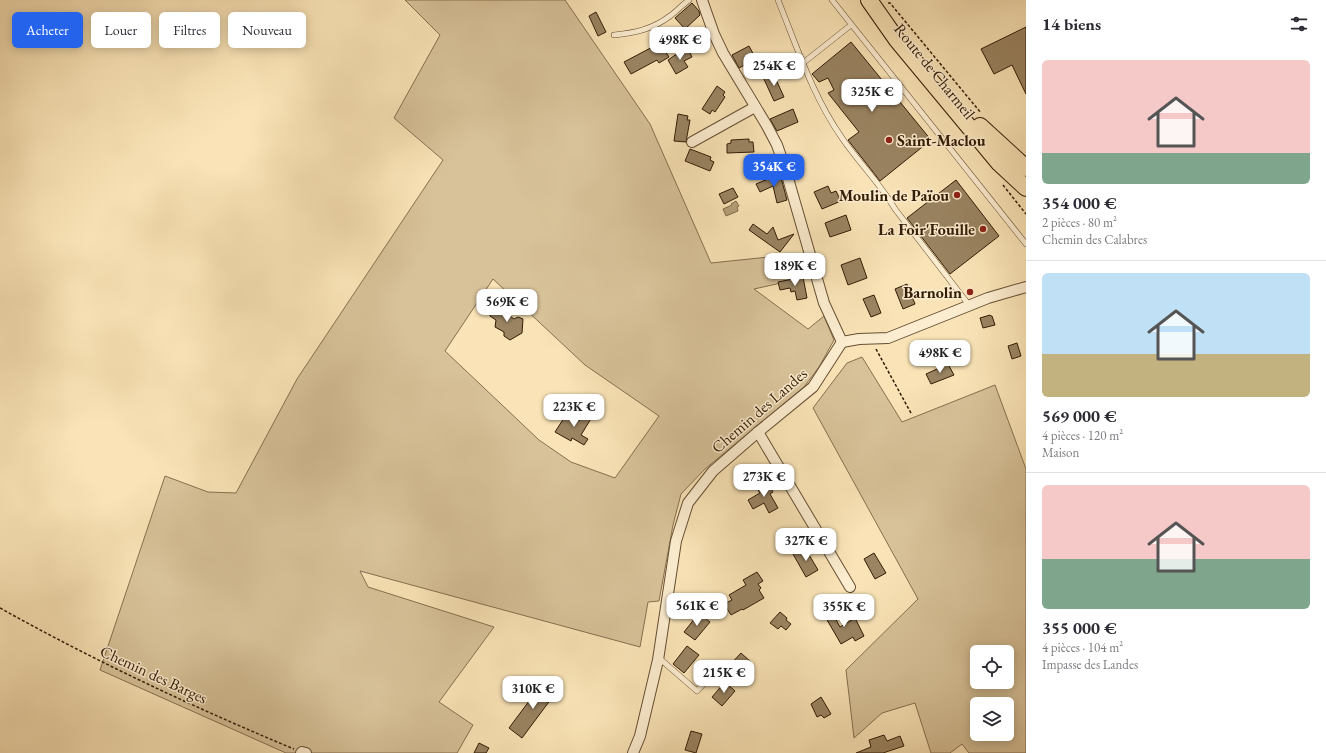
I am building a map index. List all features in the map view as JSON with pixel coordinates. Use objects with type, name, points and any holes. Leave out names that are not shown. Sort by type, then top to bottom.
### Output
[{"type":"main road","name":"Route de Charmeil","points":[[875,1],[981,120],[1016,171],[1026,178]]},
{"type":"main road","name":"Route de Charmeil","points":[[875,1],[897,40],[999,163],[1026,188]]},
{"type":"main road","points":[[981,120],[1026,168]]},
{"type":"street","points":[[702,0],[714,34],[723,53],[767,126],[779,150],[824,303],[842,342],[859,339],[888,338],[969,305],[1026,287]]},
{"type":"street","points":[[692,142],[755,107]]},
{"type":"street","name":"Chemin des Landes","points":[[633,753],[640,736],[658,658],[676,541],[688,503],[713,471],[813,387],[842,342]]},
{"type":"street","points":[[758,432],[850,587]]},
{"type":"lane","points":[[614,35],[633,33],[660,23],[671,16],[689,0]]},
{"type":"lane","points":[[778,0],[803,63],[827,115],[842,139],[887,194],[895,209],[969,305]]},
{"type":"lane","points":[[832,0],[1026,244]]},
{"type":"lane","points":[[803,63],[852,25]]},
{"type":"lane","points":[[658,658],[697,691],[712,675]]},
{"type":"path","points":[[875,1],[890,4],[981,120]]},
{"type":"path","points":[[871,338],[912,415]]},
{"type":"path","name":"Chemin des Barges","points":[[0,608],[56,640],[180,700],[303,753]]},
{"type":"shaded area","points":[[405,0],[565,0],[650,124],[711,263],[788,255],[795,280],[754,289],[808,329],[824,316],[834,340],[819,367],[804,387],[705,469],[681,494],[673,525],[659,601],[648,602],[640,647],[360,571],[368,587],[494,627],[439,702],[473,725],[457,753],[286,753],[100,670],[165,476],[208,492],[236,493],[297,379],[443,160],[394,118],[440,35]],"holes":[[[493,279],[585,365],[659,416],[615,478],[571,462],[539,440],[445,351]]]},
{"type":"shaded area","points":[[736,201],[739,206],[737,207],[738,211],[726,216],[723,209],[732,205],[731,204]]},
{"type":"shaded area","points":[[862,357],[902,422],[995,385],[1026,469],[1026,753],[969,753],[962,744],[950,753],[931,753],[915,703],[882,713],[854,738],[846,670],[918,599],[813,408],[847,363]]},
{"type":"building","points":[[692,3],[699,11],[700,15],[685,29],[675,18]]},
{"type":"building","points":[[596,12],[606,32],[598,36],[589,16]]},
{"type":"building","points":[[1026,27],[1026,94],[1012,65],[994,74],[981,49]]},
{"type":"building","points":[[851,42],[931,140],[880,181],[848,140],[859,132],[828,93],[834,90],[828,78],[819,82],[812,74]]},
{"type":"building","points":[[660,43],[669,57],[659,63],[657,60],[631,74],[624,62]]},
{"type":"building","points":[[749,46],[756,59],[739,68],[732,55]]},
{"type":"building","points":[[687,47],[692,57],[684,61],[688,67],[676,74],[668,60]]},
{"type":"building","points":[[773,73],[784,97],[774,101],[763,77]]},
{"type":"building","points":[[717,86],[725,92],[723,95],[725,97],[715,112],[712,110],[710,114],[702,109]]},
{"type":"building","points":[[793,109],[798,122],[777,131],[770,119]]},
{"type":"building","points":[[678,114],[688,116],[687,120],[690,120],[686,142],[674,141]]},
{"type":"building","points":[[749,139],[749,142],[753,142],[754,152],[727,153],[727,144],[731,143],[731,140]]},
{"type":"building","points":[[690,149],[711,157],[710,160],[714,162],[710,171],[685,161]]},
{"type":"building","points":[[780,174],[787,200],[777,203],[773,186],[760,192],[756,184]]},
{"type":"building","points":[[956,180],[999,236],[950,274],[907,218]]},
{"type":"building","points":[[828,186],[831,193],[836,191],[841,201],[822,209],[814,192]]},
{"type":"building","points":[[733,188],[738,197],[724,204],[719,194]]},
{"type":"building","points":[[846,215],[851,230],[830,237],[825,223]]},
{"type":"building","points":[[753,224],[767,234],[773,227],[778,240],[794,234],[780,252],[749,230]]},
{"type":"building","points":[[860,258],[867,278],[848,285],[841,265]]},
{"type":"building","points":[[803,265],[807,275],[797,278],[794,267]]},
{"type":"building","points":[[803,277],[807,298],[797,300],[795,291],[791,292],[790,288],[780,290],[778,282]]},
{"type":"building","points":[[907,284],[915,304],[903,309],[895,289]]},
{"type":"building","points":[[874,295],[881,313],[871,317],[863,299]]},
{"type":"building","points":[[497,306],[502,310],[506,310],[506,313],[514,319],[518,317],[523,319],[522,333],[510,340],[504,336],[504,332],[495,327],[496,320],[490,316],[490,311]]},
{"type":"building","points":[[990,315],[992,316],[995,325],[983,328],[980,318]]},
{"type":"building","points":[[1017,343],[1021,356],[1012,359],[1008,346]]},
{"type":"building","points":[[948,364],[954,375],[931,384],[926,374]]},
{"type":"building","points":[[585,412],[592,417],[581,435],[588,439],[584,445],[572,438],[571,441],[555,432],[564,418],[567,419],[570,415],[579,421]]},
{"type":"building","points":[[767,482],[773,492],[770,494],[778,508],[769,513],[764,503],[753,509],[748,500],[760,493],[757,488]]},
{"type":"building","points":[[805,548],[818,570],[806,577],[793,554]]},
{"type":"building","points":[[874,553],[886,573],[875,579],[864,559]]},
{"type":"building","points":[[757,572],[763,581],[758,584],[761,588],[759,590],[764,598],[731,615],[724,604],[732,600],[729,595],[746,585],[743,580]]},
{"type":"building","points":[[830,609],[840,627],[855,618],[864,636],[855,641],[853,637],[841,644],[823,613]]},
{"type":"building","points":[[780,612],[791,624],[786,630],[781,626],[778,629],[770,623]]},
{"type":"building","points":[[699,613],[710,622],[695,640],[684,632]]},
{"type":"building","points":[[687,646],[699,655],[684,673],[673,664]]},
{"type":"building","points":[[741,653],[751,662],[738,677],[727,668]]},
{"type":"building","points":[[544,681],[557,691],[522,738],[509,728]]},
{"type":"building","points":[[725,682],[735,691],[722,706],[712,697]]},
{"type":"building","points":[[821,697],[831,714],[824,718],[821,715],[817,717],[811,704]]},
{"type":"building","points":[[691,731],[702,734],[696,753],[685,750]]},
{"type":"building","points":[[884,735],[887,741],[900,736],[904,746],[883,753],[856,753],[871,747],[869,740]]},
{"type":"building","points":[[479,743],[489,748],[486,753],[474,753]]},
{"type":"place","name":"Saint-Maclou","points":[[889,140]]},
{"type":"place","name":"Moulin de Païou","points":[[957,195]]},
{"type":"place","name":"La Foir'Fouille","points":[[983,229]]},
{"type":"place","name":"Barnolin","points":[[970,292]]}]
